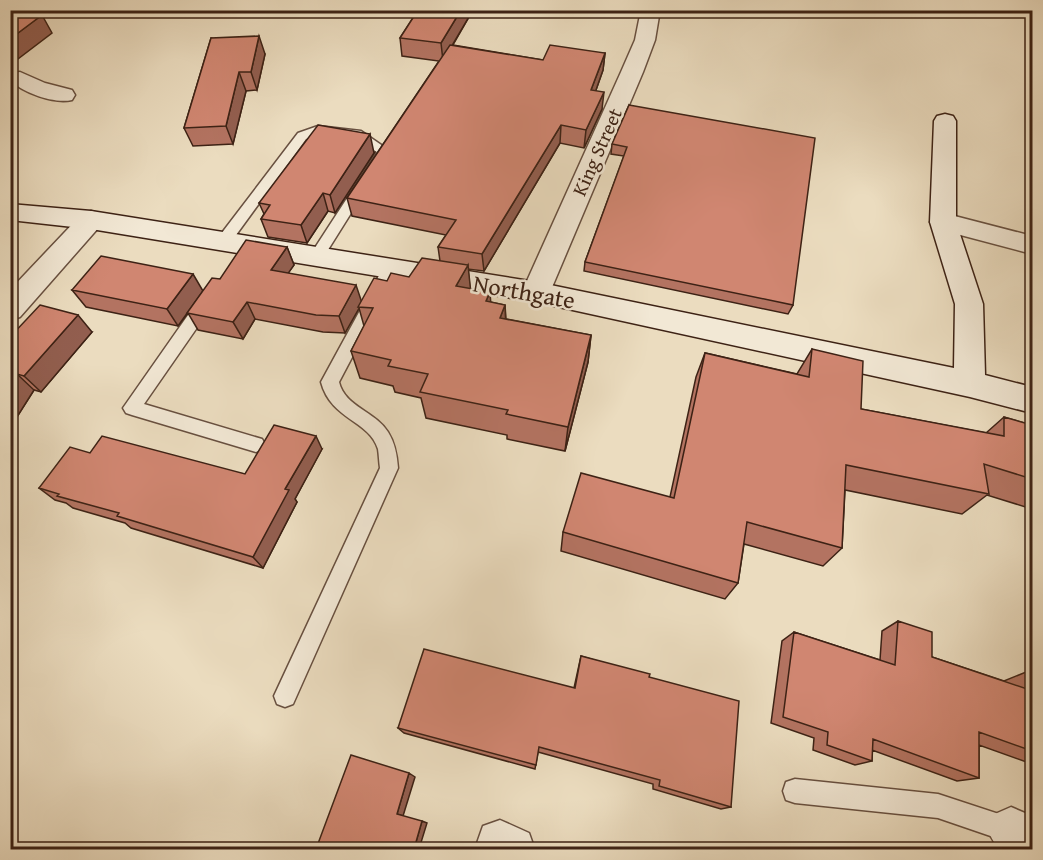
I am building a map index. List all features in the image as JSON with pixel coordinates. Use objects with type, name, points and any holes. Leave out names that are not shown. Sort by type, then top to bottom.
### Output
[{"type":"street","name":"King Street","points":[[536,292],[632,72],[645,40],[651,10]]},
{"type":"street","points":[[25,88],[64,95]]},
{"type":"street","points":[[945,121],[943,222],[969,304],[970,384]]},
{"type":"street","name":"Northgate","points":[[10,212],[91,220],[234,251],[316,257],[536,292],[970,384],[1032,400]]},
{"type":"street","points":[[10,309],[91,220]]},
{"type":"street","points":[[943,222],[1032,245]]},
{"type":"lane","points":[[234,251],[302,136],[318,130],[357,134],[384,151],[316,257]]},
{"type":"lane","points":[[285,696],[388,468],[389,459],[381,433],[337,401],[331,392],[330,382],[390,270]]},
{"type":"lane","points":[[213,293],[132,408],[256,444]]},
{"type":"lane","points":[[795,791],[929,805],[958,812],[1022,835]]},
{"type":"building","points":[[418,10],[461,10],[441,43],[400,38]]},
{"type":"building","points":[[10,11],[42,15],[10,39]]},
{"type":"building","points":[[259,36],[251,72],[239,72],[226,126],[184,128],[211,38]]},
{"type":"building","points":[[450,45],[543,60],[550,45],[605,53],[591,90],[604,92],[586,130],[561,125],[482,254],[438,247],[456,220],[347,198]]},
{"type":"building","points":[[629,105],[815,138],[793,305],[585,262],[627,147],[612,144]]},
{"type":"building","points":[[318,125],[370,134],[330,195],[323,193],[301,225],[261,219],[270,205],[259,203]]},
{"type":"building","points":[[246,240],[287,247],[271,270],[356,285],[339,316],[316,315],[247,302],[233,322],[187,313],[212,278],[220,279]]},
{"type":"building","points":[[101,256],[193,274],[167,309],[72,290]]},
{"type":"building","points":[[422,258],[468,265],[456,286],[490,292],[486,301],[505,305],[500,318],[591,335],[568,427],[506,414],[508,410],[420,392],[428,374],[388,366],[391,360],[351,351],[373,308],[358,307],[374,278],[387,281],[391,273],[409,277]]},
{"type":"building","points":[[40,305],[78,315],[24,376],[17,374],[10,383],[10,337]]},
{"type":"building","points":[[812,349],[863,361],[861,409],[1004,436],[1004,417],[1032,425],[1032,479],[984,464],[989,494],[846,465],[842,548],[747,522],[738,583],[563,532],[581,473],[674,498],[705,353],[809,377]]},
{"type":"building","points":[[274,425],[316,436],[285,489],[289,490],[253,557],[117,516],[119,513],[57,496],[59,494],[39,488],[70,447],[90,453],[102,436],[245,474]]},
{"type":"building","points":[[898,621],[932,632],[932,657],[1027,689],[1026,672],[1032,674],[1032,751],[979,732],[979,778],[873,739],[872,761],[827,745],[828,732],[783,717],[794,632],[895,665]]},
{"type":"building","points":[[424,649],[575,688],[581,656],[739,701],[731,807],[659,786],[660,780],[539,747],[536,765],[398,728]]},
{"type":"building","points":[[351,755],[409,773],[397,814],[422,821],[414,849],[316,849]]}]
